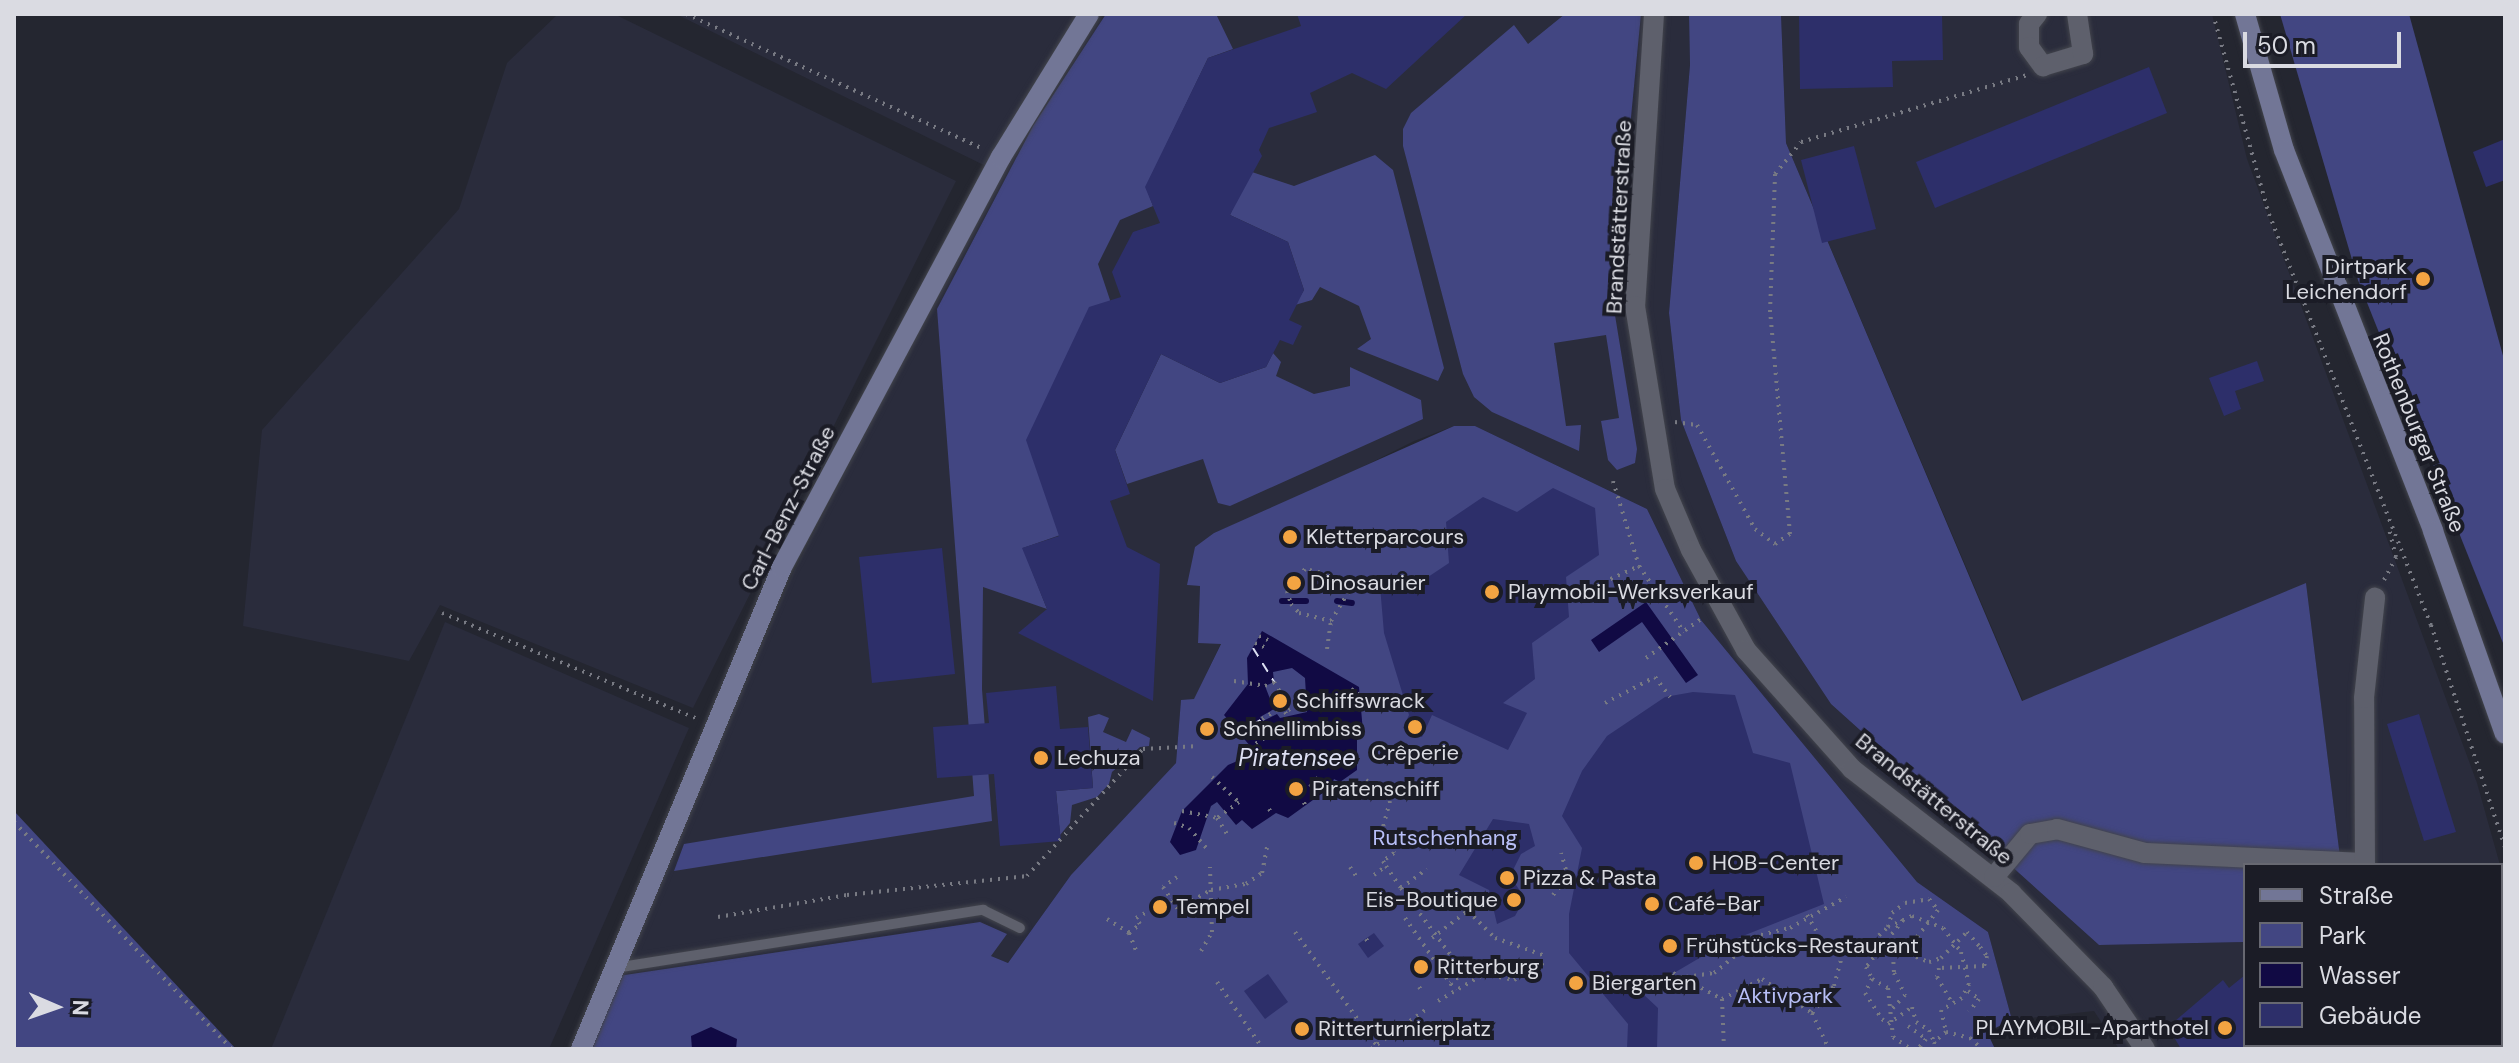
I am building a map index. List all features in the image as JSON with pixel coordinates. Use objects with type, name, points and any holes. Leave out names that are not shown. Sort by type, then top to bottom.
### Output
[{"type":"street","name":"Carl-Benz-Straße","points":[[581,1049],[782,567],[1001,157],[1089,14]]},
{"type":"street","name":"Brandstätterstraße","points":[[1654,14],[1635,306],[1652,427],[1665,489],[1719,606],[1746,650],[1852,769],[1994,877],[2103,987],[2145,1049]]},
{"type":"street","points":[[2037,14],[2029,24],[2029,47],[2043,66],[2083,54],[2077,14]]},
{"type":"street","name":"Rothenburger Straße","points":[[2245,14],[2289,165],[2433,531],[2505,732]]},
{"type":"street","points":[[2365,863],[2364,698],[2375,598]]},
{"type":"street","points":[[1994,877],[2030,834],[2057,829],[2145,853],[2345,863]]},
{"type":"lane","points":[[613,968],[983,910],[1020,928]]},
{"type":"path","points":[[686,14],[1001,157]]},
{"type":"path","points":[[2213,14],[2269,214],[2386,518],[2431,625],[2505,846]]},
{"type":"path","points":[[1652,427],[1682,420],[1697,425],[1755,529],[1775,544],[1790,534],[1770,312],[1775,174],[1801,142],[2022,77],[2043,66]]},
{"type":"path","points":[[1613,481],[1639,566],[1684,632]]},
{"type":"path","points":[[2375,598],[2396,557],[2386,518]]},
{"type":"path","points":[[1567,599],[1639,566]]},
{"type":"path","points":[[1327,649],[1331,621],[1347,586],[1305,569],[1287,591],[1291,604],[1299,613],[1331,621]]},
{"type":"path","points":[[1646,658],[1719,606]]},
{"type":"path","points":[[442,613],[715,726]]},
{"type":"path","points":[[1259,636],[1268,640]]},
{"type":"path","points":[[1255,643],[1264,647]]},
{"type":"path","points":[[1605,703],[1655,677],[1670,697]]},
{"type":"path","points":[[1234,681],[1271,684],[1288,704]]},
{"type":"path","points":[[1351,689],[1359,694]]},
{"type":"path","points":[[1352,697],[1360,701]]},
{"type":"path","points":[[1252,746],[1291,721],[1285,712],[1288,704]]},
{"type":"path","points":[[1262,719],[1288,704]]},
{"type":"path","points":[[1352,706],[1361,710]]},
{"type":"path","points":[[718,917],[847,895],[1027,876],[1143,749],[1199,746]]},
{"type":"path","points":[[1182,811],[1217,818],[1239,802],[1212,777]]},
{"type":"path","points":[[1315,778],[1331,787]]},
{"type":"path","points":[[1366,780],[1390,801],[1382,831],[1394,853],[1383,861],[1434,936],[1464,973],[1450,983]]},
{"type":"path","points":[[1310,784],[1318,796]]},
{"type":"path","points":[[1301,795],[1305,805]]},
{"type":"path","points":[[1269,809],[1273,815]]},
{"type":"path","points":[[1217,818],[1227,834]]},
{"type":"path","points":[[14,822],[232,1049]]},
{"type":"path","points":[[1176,824],[1207,849]]},
{"type":"path","points":[[1177,877],[1163,887],[1178,909],[1211,890],[1246,884],[1262,873],[1268,843]]},
{"type":"path","points":[[1553,895],[1565,876],[1561,853]]},
{"type":"path","points":[[1374,875],[1386,866]]},
{"type":"path","points":[[1201,951],[1212,932],[1210,867]]},
{"type":"path","points":[[1350,867],[1356,876]]},
{"type":"path","points":[[1401,888],[1427,869]]},
{"type":"path","points":[[1565,876],[1574,878]]},
{"type":"path","points":[[1686,977],[1714,973],[1761,935],[1790,928],[1807,915],[1846,897]]},
{"type":"path","points":[[1129,933],[1140,924],[1136,918],[1171,899]]},
{"type":"path","points":[[1888,927],[1892,913],[1905,903],[1934,901],[1938,910],[1914,941],[1916,957],[1941,958],[1953,941],[1967,932],[1987,956],[1984,966],[1939,968],[1937,977],[1951,1001]]},
{"type":"path","points":[[1434,936],[1474,906]]},
{"type":"path","points":[[1468,911],[1495,938],[1543,955]]},
{"type":"path","points":[[1807,915],[1816,934],[1844,949],[1867,946],[1888,927],[1904,918],[1931,920],[1953,941],[1967,966],[1968,991]]},
{"type":"path","points":[[1405,918],[1455,990]]},
{"type":"path","points":[[1904,918],[1868,962],[1872,979],[1865,993],[1888,1024],[1893,1037],[1911,1049]]},
{"type":"path","points":[[1107,919],[1129,933],[1137,953]]},
{"type":"path","points":[[1295,932],[1372,1047],[1379,1049]]},
{"type":"path","points":[[1882,948],[1893,954],[1894,973],[1905,995],[1889,1011]]},
{"type":"path","points":[[1812,1013],[1834,986],[1844,949]]},
{"type":"path","points":[[1438,1001],[1484,974],[1514,980],[1543,963]]},
{"type":"path","points":[[1673,973],[1686,977],[1722,999]]},
{"type":"path","points":[[1872,979],[1888,988],[1888,1024]]},
{"type":"path","points":[[1722,999],[1754,980],[1768,980],[1812,1013],[1829,1049]]},
{"type":"path","points":[[1217,982],[1263,1049]]},
{"type":"path","points":[[1946,1032],[1939,1016],[1951,1001],[1968,991]]},
{"type":"path","points":[[1968,991],[1979,999],[1969,1012]]},
{"type":"path","points":[[1722,999],[1724,1049]]},
{"type":"path","points":[[1888,1024],[1912,1007],[1916,1022],[1929,1030],[1937,1049]]},
{"type":"path","points":[[1372,1047],[1428,1008]]},
{"type":"path","points":[[1908,1026],[1926,1039],[1918,1049]]},
{"type":"path","points":[[1934,1042],[1946,1032]]},
{"type":"path","points":[[1946,1032],[1970,1038],[1982,1049]]},
{"type":"shaded area","points":[[558,14],[614,14],[956,181],[693,708],[440,605],[409,661],[243,626],[262,430],[459,209],[507,63]]},
{"type":"shaded area","points":[[676,14],[1689,14],[1690,65],[1669,313],[1681,420],[1736,561],[1831,704],[2099,945],[2243,942],[2243,1047],[2312,1049],[2119,1049],[2094,1011],[2012,1020],[1988,932],[1917,882],[1701,620],[1647,509],[1475,426],[1454,426],[1414,441],[1309,494],[1214,533],[1188,585],[1200,586],[1198,642],[1221,643],[1194,700],[1181,701],[1176,763],[1071,875],[1008,963],[991,956],[618,976],[793,573],[1000,173]]},
{"type":"shaded area","points":[[1781,14],[2212,14],[2247,159],[2477,783],[2499,863],[2341,863],[2306,584],[2023,701],[1786,143]]},
{"type":"shaded area","points":[[445,622],[689,728],[549,1049],[271,1049]]},
{"type":"shaded area","points":[[2503,958],[2505,1049],[2364,1049],[2503,1047]]},
{"type":"green space","points":[[1106,14],[1216,14],[1233,49],[1208,58],[1146,187],[1153,206],[1120,220],[1098,264],[1110,300],[1066,533],[1023,548],[1047,609],[983,587],[982,689],[992,821],[674,871],[684,844],[974,796],[937,309],[1033,126]]},
{"type":"green space","points":[[1565,14],[1641,14],[1613,303],[1637,449],[1635,463],[1617,470],[1608,460],[1601,421],[1619,418],[1606,335],[1554,343],[1566,426],[1581,425],[1579,451],[1492,412],[1474,397],[1463,374],[1403,146],[1403,129],[1411,113],[1514,25],[1528,44]]},
{"type":"green space","points":[[1689,14],[1781,14],[1786,143],[2022,701],[2306,583],[2341,863],[2243,863],[2243,942],[2099,945],[1831,704],[1736,561],[1681,420],[1669,313],[1690,65]]},
{"type":"green space","points":[[2280,14],[2409,14],[2505,363],[2505,648],[2358,280]]},
{"type":"green space","points":[[1375,155],[1393,170],[1444,368],[1438,381],[1357,349],[1371,339],[1359,306],[1320,287],[1312,300],[1295,305],[1304,290],[1288,242],[1230,215],[1249,171],[1294,186]]},
{"type":"green space","points":[[1273,353],[1281,362],[1276,376],[1314,394],[1350,386],[1350,367],[1421,400],[1423,419],[1230,506],[1218,503],[1203,459],[1127,484],[1115,450],[1161,354],[1220,383],[1266,367]]},
{"type":"green space","points":[[1454,426],[1475,426],[1647,509],[1701,620],[1917,882],[1988,932],[2012,1020],[1987,1032],[1995,1049],[590,1049],[618,976],[980,922],[1007,934],[991,956],[1008,963],[1071,875],[1176,763],[1181,700],[1194,699],[1221,644],[1198,643],[1200,586],[1187,585],[1195,547],[1214,533]]},
{"type":"green space","points":[[1099,714],[1109,718],[1103,732],[1126,742],[1132,729],[1150,738],[1149,746],[1140,747],[1112,772],[1109,784],[1097,797],[1072,805],[1070,823],[1060,835],[1056,791],[1093,788],[1088,717]]},
{"type":"green space","points":[[14,811],[236,1049],[14,1049]]},
{"type":"water","points":[[1646,602],[1698,675],[1686,683],[1642,622],[1599,652],[1591,640]]},
{"type":"water","name":"Piratensee","points":[[1262,631],[1359,687],[1363,731],[1357,740],[1357,770],[1340,782],[1334,779],[1331,787],[1288,818],[1276,813],[1252,829],[1242,820],[1236,825],[1217,802],[1211,806],[1196,850],[1180,855],[1170,842],[1182,811],[1228,765],[1256,753],[1224,715],[1248,684],[1247,658]],"holes":[[[1292,668],[1305,678],[1307,712],[1280,718],[1277,714],[1263,721],[1260,717],[1274,709],[1265,686],[1274,682],[1273,672]]]},
{"type":"water","points":[[711,1027],[737,1039],[736,1049],[692,1049],[691,1036]]},
{"type":"building","points":[[1297,14],[1467,14],[1386,89],[1352,73],[1310,93],[1317,112],[1269,128],[1259,150],[1262,156],[1230,215],[1288,242],[1304,290],[1289,320],[1302,326],[1293,345],[1280,340],[1266,367],[1220,383],[1161,354],[1115,450],[1130,494],[1110,501],[1127,547],[1160,564],[1153,701],[1018,633],[1047,609],[1022,548],[1059,536],[1026,440],[1089,307],[1121,297],[1112,272],[1133,232],[1160,223],[1145,187],[1208,58],[1301,26]]},
{"type":"building","points":[[1799,14],[1942,14],[1943,60],[1892,61],[1893,87],[1800,89]]},
{"type":"building","points":[[2149,67],[2167,113],[1935,208],[1916,162]]},
{"type":"building","points":[[2505,139],[2505,180],[2486,187],[2473,152]]},
{"type":"building","points":[[1854,146],[1876,229],[1822,243],[1801,160]]},
{"type":"building","points":[[2257,361],[2264,381],[2235,391],[2241,409],[2224,416],[2209,378]]},
{"type":"building","name":"Playmobil-Werksverkauf","points":[[1553,488],[1595,508],[1599,555],[1566,577],[1569,617],[1532,643],[1535,679],[1503,703],[1527,713],[1508,750],[1432,715],[1422,737],[1403,728],[1409,715],[1384,633],[1380,586],[1416,585],[1449,563],[1446,522],[1483,497],[1517,512]]},
{"type":"building","points":[[942,548],[955,674],[872,683],[859,557]]},
{"type":"building","name":"Lechuza","points":[[1056,686],[1060,729],[1088,727],[1093,788],[1056,791],[1061,841],[1000,846],[994,774],[937,778],[933,727],[989,723],[986,693]]},
{"type":"building","name":"HOB-Center","points":[[1693,692],[1735,695],[1753,753],[1790,763],[1824,904],[1725,943],[1662,980],[1643,994],[1658,1008],[1657,1049],[1627,1049],[1628,1024],[1569,953],[1569,914],[1582,848],[1562,816],[1582,771],[1607,736],[1665,697]]},
{"type":"building","points":[[2419,714],[2456,832],[2424,841],[2387,724]]},
{"type":"building","points":[[1493,819],[1529,824],[1535,846],[1521,854],[1514,868],[1516,885],[1525,898],[1515,916],[1497,924],[1489,890],[1459,875]]},
{"type":"building","points":[[1374,933],[1384,946],[1368,958],[1358,944]]},
{"type":"building","points":[[1268,974],[1288,1002],[1265,1019],[1244,991]]},
{"type":"building","name":"PLAYMOBIL-Aparthotel","points":[[2243,977],[2245,1049],[2181,1049],[2168,1027],[2223,980],[2229,988]]},
{"type":"waterway","points":[[1282,601],[1306,601]]},
{"type":"waterway","points":[[1337,601],[1352,603]]},
{"type":"ferry route","points":[[1253,648],[1274,682]]},
{"type":"ferry route","points":[[1236,734],[1262,719]]},
{"type":"place","name":"Dirtpark Leichendorf","points":[[2423,279]]},
{"type":"place","name":"Kletterparcours","points":[[1290,537]]},
{"type":"place","name":"Dinosaurier","points":[[1294,583]]},
{"type":"place","name":"Playmobil-Werksverkauf","points":[[1492,592]]},
{"type":"place","name":"Schiffswrack","points":[[1280,701]]},
{"type":"place","name":"Crêperie","points":[[1415,727]]},
{"type":"place","name":"Schnellimbiss","points":[[1207,729]]},
{"type":"place","name":"Lechuza","points":[[1041,758]]},
{"type":"place","name":"Piratenschiff","points":[[1296,789]]},
{"type":"place","name":"HOB-Center","points":[[1696,863]]},
{"type":"place","name":"Pizza & Pasta","points":[[1507,878]]},
{"type":"place","name":"Eis-Boutique","points":[[1514,900]]},
{"type":"place","name":"Café-Bar","points":[[1652,904]]},
{"type":"place","name":"Tempel","points":[[1160,907]]},
{"type":"place","name":"Frühstücks-Restaurant","points":[[1670,946]]},
{"type":"place","name":"Ritterburg","points":[[1421,967]]},
{"type":"place","name":"Biergarten","points":[[1576,983]]},
{"type":"place","name":"PLAYMOBIL-Aparthotel","points":[[2225,1028]]},
{"type":"place","name":"Ritterturnierplatz","points":[[1302,1029]]},
{"type":"park label","name":"Rutschenhang","points":[[1445,838]]},
{"type":"park label","name":"Aktivpark","points":[[1785,996]]}]
